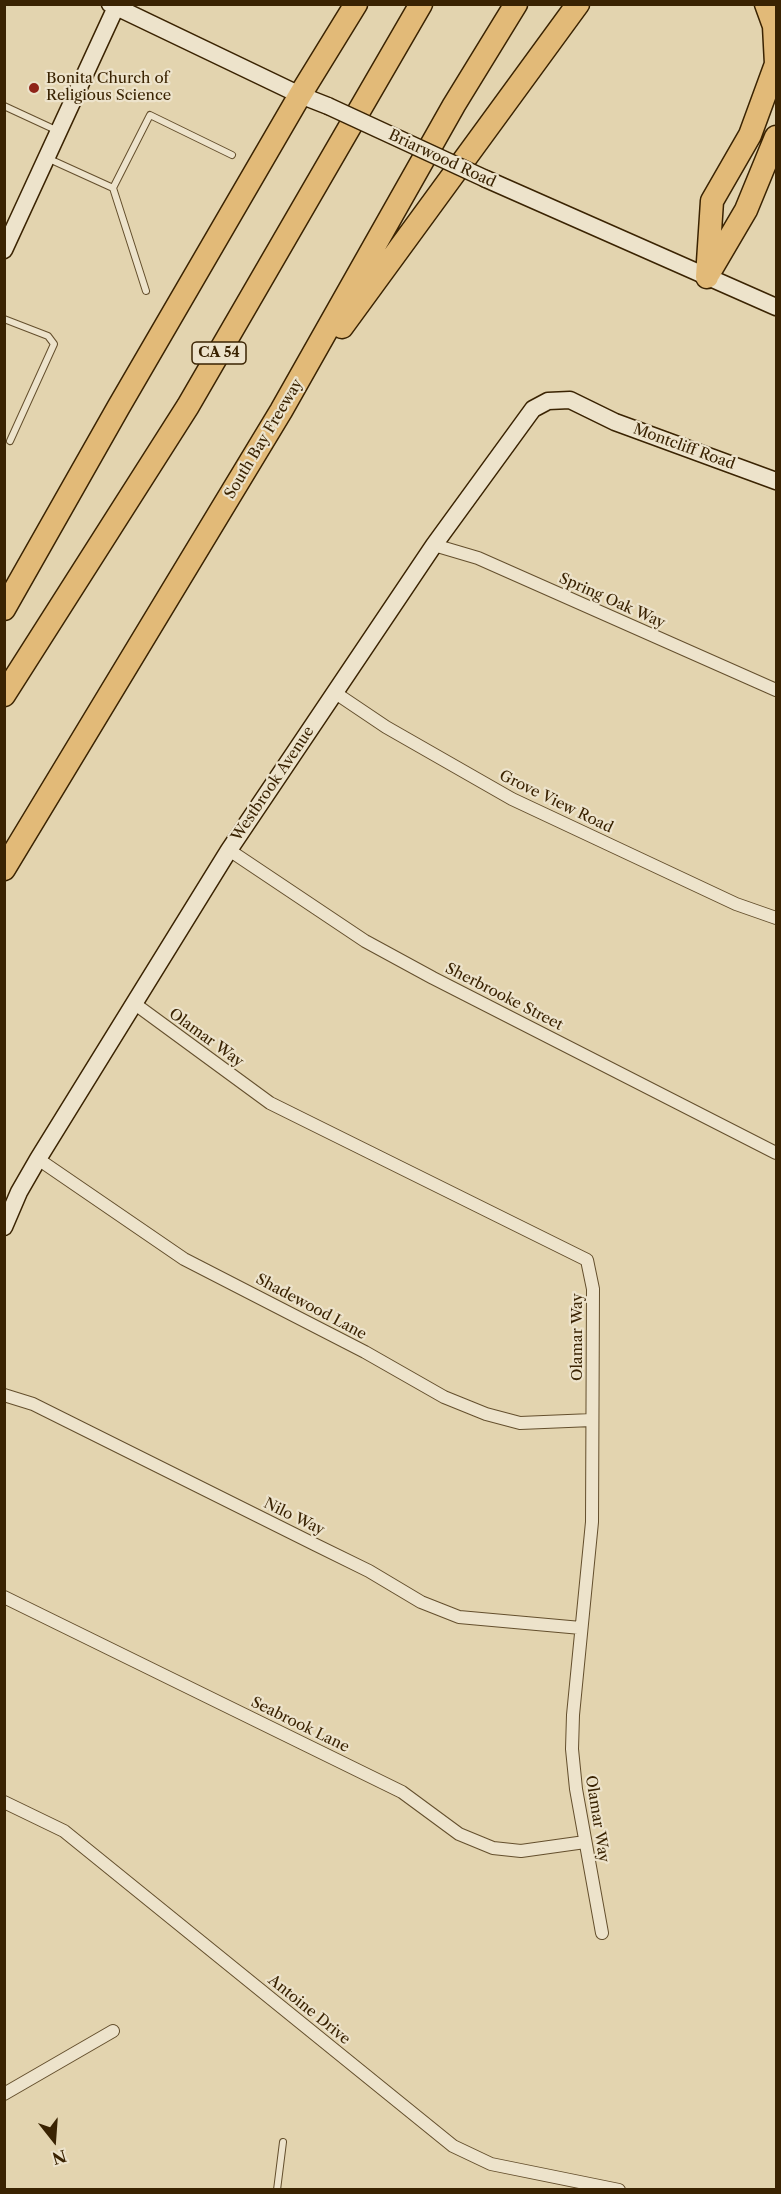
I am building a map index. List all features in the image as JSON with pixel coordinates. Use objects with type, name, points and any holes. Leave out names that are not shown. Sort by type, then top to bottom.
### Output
[{"type":"highway","points":[[4,609],[123,399],[300,95],[356,4]]},
{"type":"highway","name":"CA 54","points":[[4,695],[188,406],[421,4]]},
{"type":"highway","name":"South Bay Freeway","points":[[4,869],[281,411],[454,105],[516,4]]},
{"type":"highway","points":[[281,411],[578,4]]},
{"type":"highway","points":[[707,277],[712,201],[750,135],[776,64],[774,26],[766,4]]},
{"type":"highway","points":[[707,277],[746,210],[777,137]]},
{"type":"street","name":"Briarwood Road","points":[[115,5],[300,95],[777,307]]},
{"type":"street","points":[[4,249],[115,5]]},
{"type":"street","name":"Westbrook Avenue","points":[[4,1227],[19,1192],[38,1159],[229,850],[434,545],[533,409],[548,401],[570,400],[591,412]]},
{"type":"street","name":"Montcliff Road","points":[[591,412],[777,481]]},
{"type":"street","name":"Spring Oak Way","points":[[434,545],[478,558],[777,690]]},
{"type":"street","name":"Grove View Road","points":[[334,692],[386,728],[512,799],[728,900],[777,918]]},
{"type":"street","name":"Sherbrooke Street","points":[[229,850],[375,946],[777,1153]]},
{"type":"street","name":"Olamar Way","points":[[135,1004],[270,1103],[587,1260],[593,1289],[592,1522],[573,1715],[572,1749],[576,1789],[602,1933]]},
{"type":"street","name":"Shadewood Lane","points":[[38,1159],[184,1259],[365,1352],[444,1397],[486,1414],[520,1423],[592,1420]]},
{"type":"street","name":"Nilo Way","points":[[4,1395],[33,1404],[165,1469],[369,1570],[431,1606],[459,1617],[581,1628]]},
{"type":"street","name":"Seabrook Lane","points":[[4,1597],[402,1792],[459,1834],[493,1848],[520,1851],[585,1842]]},
{"type":"street","name":"Antoine Drive","points":[[4,1802],[64,1831],[453,2146],[491,2164],[619,2190]]},
{"type":"street","points":[[4,2094],[113,2031]]},
{"type":"lane","points":[[4,106],[59,131]]},
{"type":"lane","points":[[146,291],[113,188],[150,115],[232,156]]},
{"type":"lane","points":[[47,157],[113,188]]},
{"type":"lane","points":[[4,319],[48,336],[54,344],[10,441]]},
{"type":"lane","points":[[277,2190],[283,2142]]},
{"type":"place","name":"Bonita Church of Religious Science","points":[[34,88]]}]
